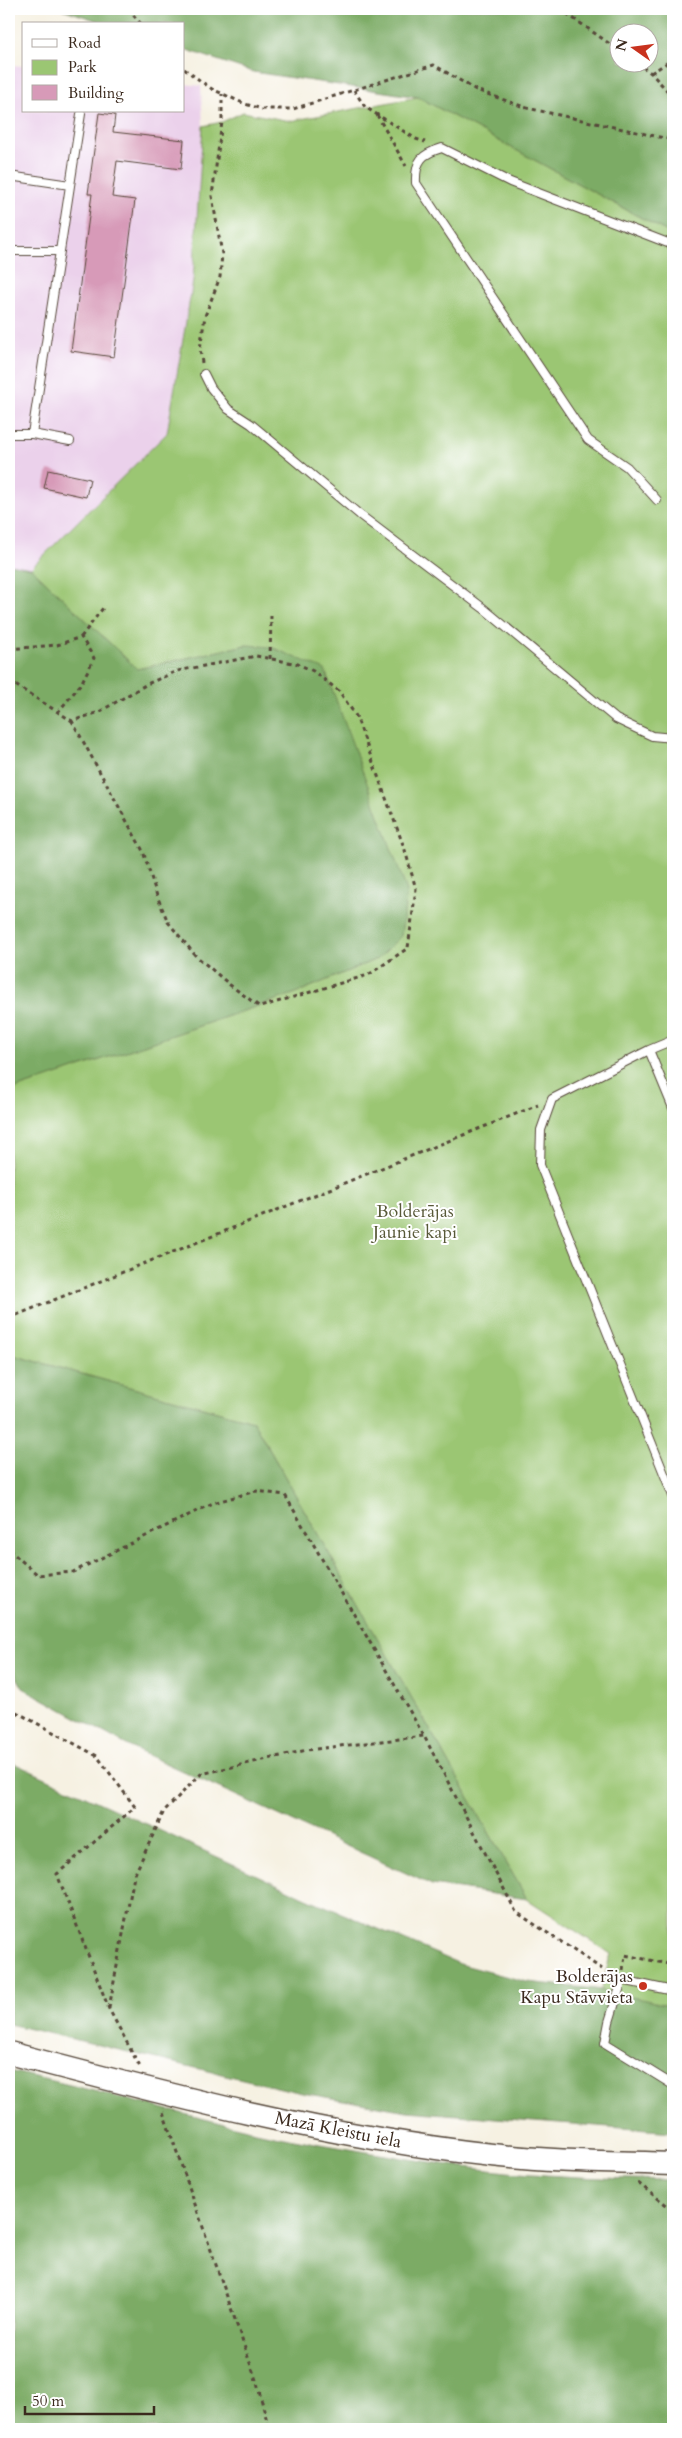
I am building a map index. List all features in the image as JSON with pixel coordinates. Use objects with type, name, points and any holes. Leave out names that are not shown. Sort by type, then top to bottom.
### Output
[{"type":"main road","name":"Mazā Kleistu iela","points":[[9,2053],[156,2092],[293,2123],[408,2144],[494,2156],[673,2164]]},
{"type":"lane","points":[[32,434],[81,114]]},
{"type":"lane","points":[[657,500],[627,467],[588,440],[416,183],[415,169],[427,152],[442,148],[510,182],[673,244]]},
{"type":"lane","points":[[9,176],[70,185]]},
{"type":"lane","points":[[9,251],[60,251]]},
{"type":"lane","points":[[204,374],[211,388],[228,409],[251,424],[360,515],[484,608],[616,719],[652,736],[673,738]]},
{"type":"lane","points":[[9,434],[32,434],[70,442]]},
{"type":"lane","points":[[673,1040],[649,1050],[552,1100],[541,1130],[540,1165],[670,1480],[673,1496]]},
{"type":"lane","points":[[649,1050],[673,1108]]},
{"type":"lane","points":[[673,1991],[622,1980],[609,2022],[606,2043],[673,2085]]},
{"type":"path","points":[[128,9],[139,22]]},
{"type":"path","points":[[560,9],[610,44]]},
{"type":"path","points":[[673,60],[651,73],[673,97]]},
{"type":"path","points":[[185,70],[222,94],[262,109],[293,109],[434,65],[476,90],[527,108],[673,140]]},
{"type":"path","points":[[354,90],[365,107],[377,115],[416,139],[442,148]]},
{"type":"path","points":[[204,374],[200,349],[202,333],[205,316],[220,277],[222,254],[212,196],[222,122],[222,94]]},
{"type":"path","points":[[377,115],[416,183]]},
{"type":"path","points":[[9,649],[57,644],[81,637],[103,608]]},
{"type":"path","points":[[270,659],[271,616]]},
{"type":"path","points":[[58,712],[81,684],[94,658],[81,637]]},
{"type":"path","points":[[9,682],[72,721],[143,851],[156,896],[168,922],[195,955],[230,986],[258,1006],[260,1007],[368,975],[408,948],[416,889],[405,850],[356,716],[339,691],[313,671],[298,664],[256,656],[178,671],[147,684],[99,712],[72,721]]},
{"type":"path","points":[[9,1318],[552,1100]]},
{"type":"path","points":[[9,1550],[38,1575],[73,1572],[213,1503],[256,1491],[286,1495],[424,1736],[516,1912],[602,1969]]},
{"type":"path","points":[[9,1708],[98,1756],[135,1807],[57,1874],[109,2008],[142,2069],[132,2067]]},
{"type":"path","points":[[109,2008],[134,1876],[164,1811],[201,1774],[308,1750],[424,1736]]},
{"type":"path","points":[[622,1980],[625,1955],[673,1965]]},
{"type":"path","points":[[156,2092],[257,2383],[269,2429]]},
{"type":"path","points":[[634,2180],[673,2210]]},
{"type":"shaded area","points":[[9,65],[22,66],[22,112],[185,112],[185,84],[201,86],[203,126],[193,281],[167,433],[31,568],[9,564]]},
{"type":"green space","points":[[62,9],[673,9],[673,235],[418,97],[253,72],[185,49],[185,22],[101,22]]},
{"type":"green space","name":"Bolderājas Jaunie kapi","points":[[418,97],[673,235],[673,2113],[579,2066],[611,1954],[527,1899],[253,1421],[9,1354],[9,1091],[296,993],[379,958],[246,645],[137,669],[31,568],[167,433],[193,281],[203,126],[222,122],[243,112],[290,121]]},
{"type":"green space","points":[[9,564],[31,568],[137,669],[246,645],[271,647],[325,670],[407,891],[401,936],[379,958],[296,993],[9,1091]]},
{"type":"green space","points":[[9,1354],[253,1421],[527,1899],[432,1885],[134,1749],[23,1688],[9,1663]]},
{"type":"green space","points":[[9,1761],[311,1900],[460,1964],[527,1982],[595,1989],[673,2006],[673,2132],[407,2111],[302,2093],[9,2024]]},
{"type":"green space","points":[[9,2071],[291,2139],[398,2157],[507,2172],[590,2178],[673,2180],[673,2429],[9,2429]]},
{"type":"building","points":[[99,113],[115,115],[113,132],[184,140],[181,169],[117,161],[112,197],[135,200],[114,357],[71,351],[92,194],[88,194]]},
{"type":"building","points":[[48,470],[90,479],[86,497],[44,488]]},
{"type":"place","name":"Bolderājas Kapu Stāvvieta","points":[[643,1986]]}]
